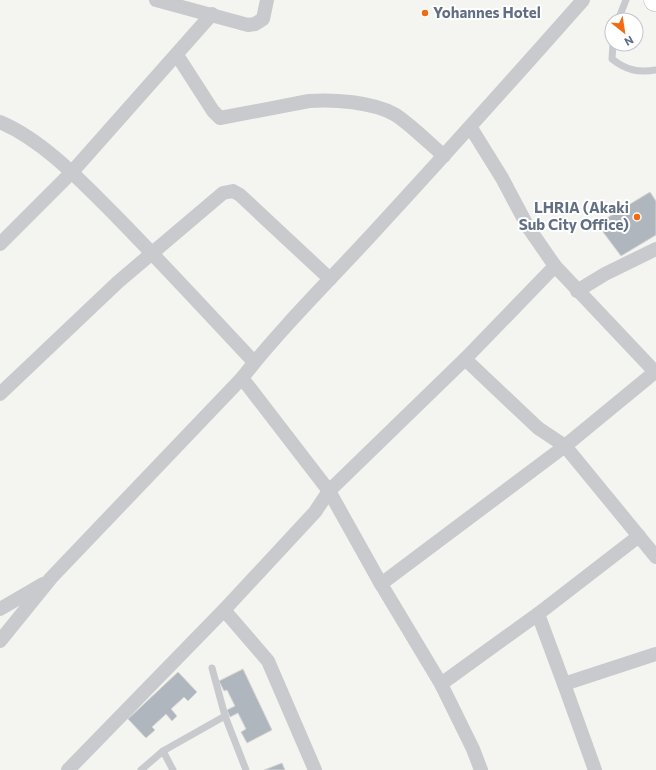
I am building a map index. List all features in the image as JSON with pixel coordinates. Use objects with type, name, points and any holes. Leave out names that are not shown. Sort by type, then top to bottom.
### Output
[{"type":"street","points":[[156,0],[248,25],[255,24],[263,19],[267,0]]},
{"type":"street","points":[[0,641],[51,578],[242,378],[254,362],[330,279],[471,128],[583,0]]},
{"type":"street","points":[[0,244],[72,172],[212,14]]},
{"type":"street","points":[[177,55],[213,111],[220,118],[309,101],[321,100],[353,103],[380,108],[395,114],[444,156]]},
{"type":"street","points":[[0,122],[16,129],[72,172],[153,254],[254,362]]},
{"type":"street","points":[[381,584],[565,446],[656,373],[555,266],[528,227],[502,178],[471,128]]},
{"type":"street","points":[[0,394],[118,282],[153,254],[223,193],[233,191],[330,279]]},
{"type":"street","points":[[577,290],[605,274],[656,249]]},
{"type":"street","points":[[68,770],[224,610],[315,512],[329,491],[464,359],[555,266]]},
{"type":"street","points":[[464,359],[538,428],[565,446],[656,557]]},
{"type":"street","points":[[242,378],[329,491],[381,584],[441,684],[473,749],[481,770]]},
{"type":"street","points":[[441,684],[538,614],[639,536]]},
{"type":"street","points":[[0,609],[51,578]]},
{"type":"street","points":[[224,610],[268,661],[315,770]]},
{"type":"street","points":[[538,614],[595,770]]},
{"type":"street","points":[[564,684],[656,654]]},
{"type":"lane","points":[[621,12],[626,0]]},
{"type":"lane","points":[[612,52],[612,59],[623,67],[640,72],[656,70]]},
{"type":"lane","points":[[212,668],[224,716],[246,770]]},
{"type":"lane","points":[[141,770],[164,752],[224,716]]},
{"type":"lane","points":[[164,752],[173,770]]},
{"type":"building","points":[[650,192],[656,201],[656,235],[621,256],[597,224]]},
{"type":"building","points":[[243,669],[272,730],[247,743],[241,732],[246,729],[238,713],[230,717],[227,710],[235,706],[227,690],[224,691],[219,681]]},
{"type":"building","points":[[178,672],[197,692],[188,701],[184,697],[171,709],[177,716],[172,721],[166,714],[152,727],[155,730],[146,738],[128,719]]},
{"type":"building","points":[[282,763],[285,770],[264,770]]},
{"type":"place","name":"Yohannes Hotel","points":[[425,13]]},
{"type":"place","name":"LHRIA (Akaki Sub City Office)","points":[[637,217]]}]
